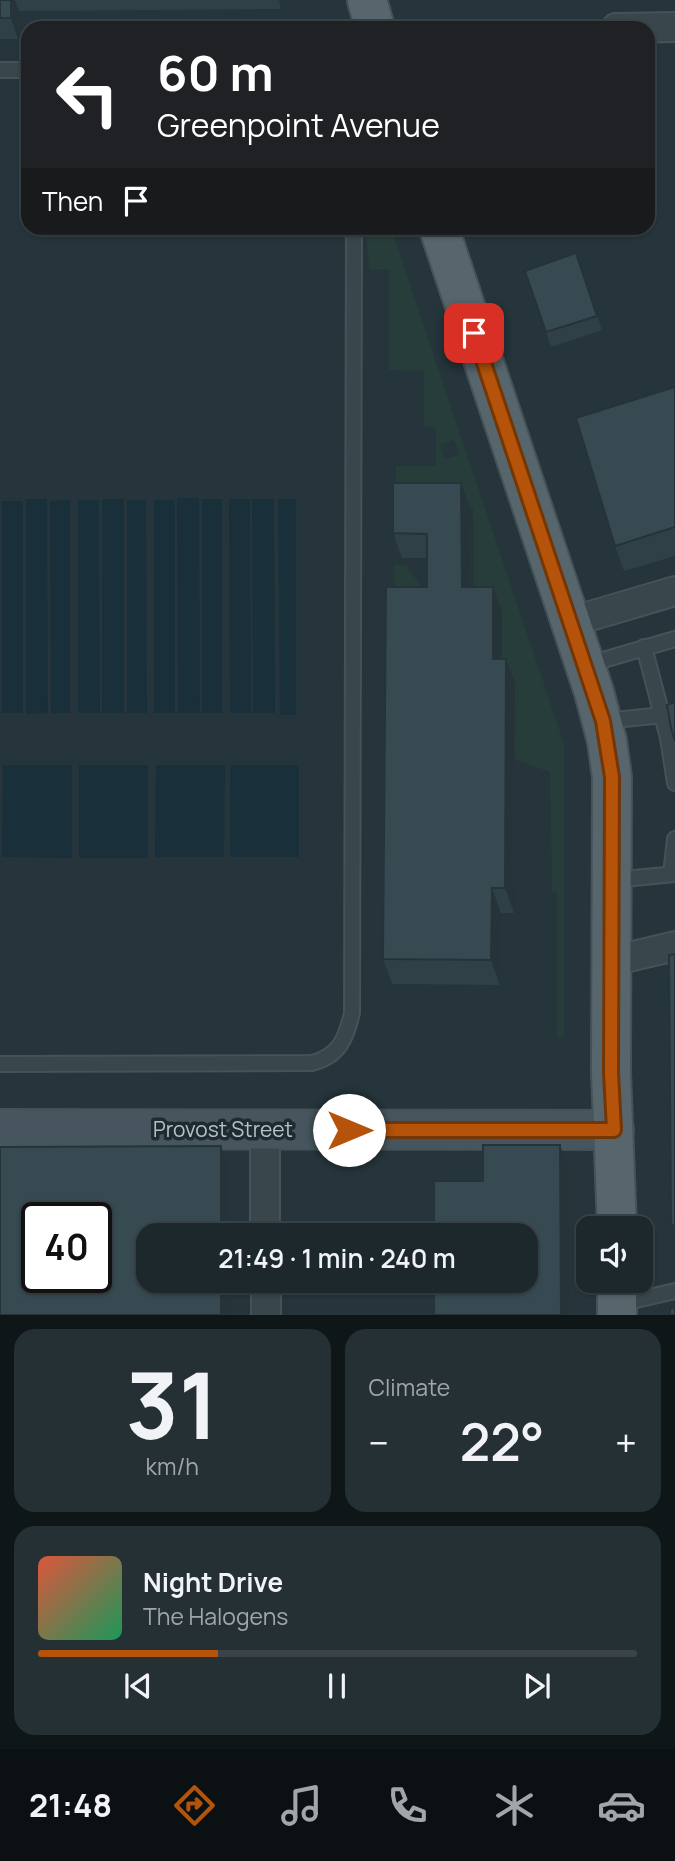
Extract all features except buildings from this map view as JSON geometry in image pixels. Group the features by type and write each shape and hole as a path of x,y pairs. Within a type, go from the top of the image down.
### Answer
{"main road":[{"path":"368,0 373,21"},
{"path":"441,235 603,721 612,777 611,1072 617,1216"}],"street":[{"path":"655,27 675,27"},
{"path":"570,622 675,591"},
{"path":"612,961 675,946"},
{"name":"Provost Street","path":"0,1129 614,1130"},
{"path":"265,1129 265,1223"},
{"path":"266,1293 266,1315"}],"lane":[{"path":"0,70 21,69"},
{"path":"0,1064 312,1063 326,1060 339,1049 347,1032 352,1013 353,235"},
{"path":"584,665 675,639"},
{"path":"644,647 663,715 675,783"},
{"path":"603,721 663,715"},
{"path":"613,880 673,874 675,839"},
{"path":"617,1300 675,1292"}],"green space":[{"path":"367,235 393,235 564,744 564,1037 557,1037 557,892 552,891 550,772 515,760 474,612 473,508 426,483 396,483 396,466 436,466 436,430 424,426 424,371 389,370 389,269 369,269","holes":["454,440 459,455 444,459 440,445"]},
{"path":"394,565 406,565 423,589 395,611"}],"water":[{"path":"177,498 199,498 200,713 178,713"},
{"path":"26,499 47,499 48,713 26,714"},
{"path":"102,499 124,499 124,713 102,713"},
{"path":"202,499 222,499 222,713 202,713"},
{"path":"229,499 250,499 251,713 230,713"},
{"path":"252,499 274,499 275,713 253,713"},
{"path":"278,499 296,499 296,715 280,715"},
{"path":"70,500 70,713 51,713 50,501"},
{"path":"78,500 99,500 100,713 78,713"},
{"path":"127,500 146,500 147,713 127,713"},
{"path":"154,500 175,500 175,713 154,713"},
{"path":"2,501 23,501 23,713 2,713"},
{"path":"3,765 72,765 72,858 2,857"},
{"path":"79,765 148,765 148,858 79,858"},
{"path":"156,765 225,765 224,857 155,857"},
{"path":"230,765 299,765 299,857 230,857"}],"route":[{"path":"349,1130 614,1130 611,1072 612,777 607,741 603,721 474,333"}]}
